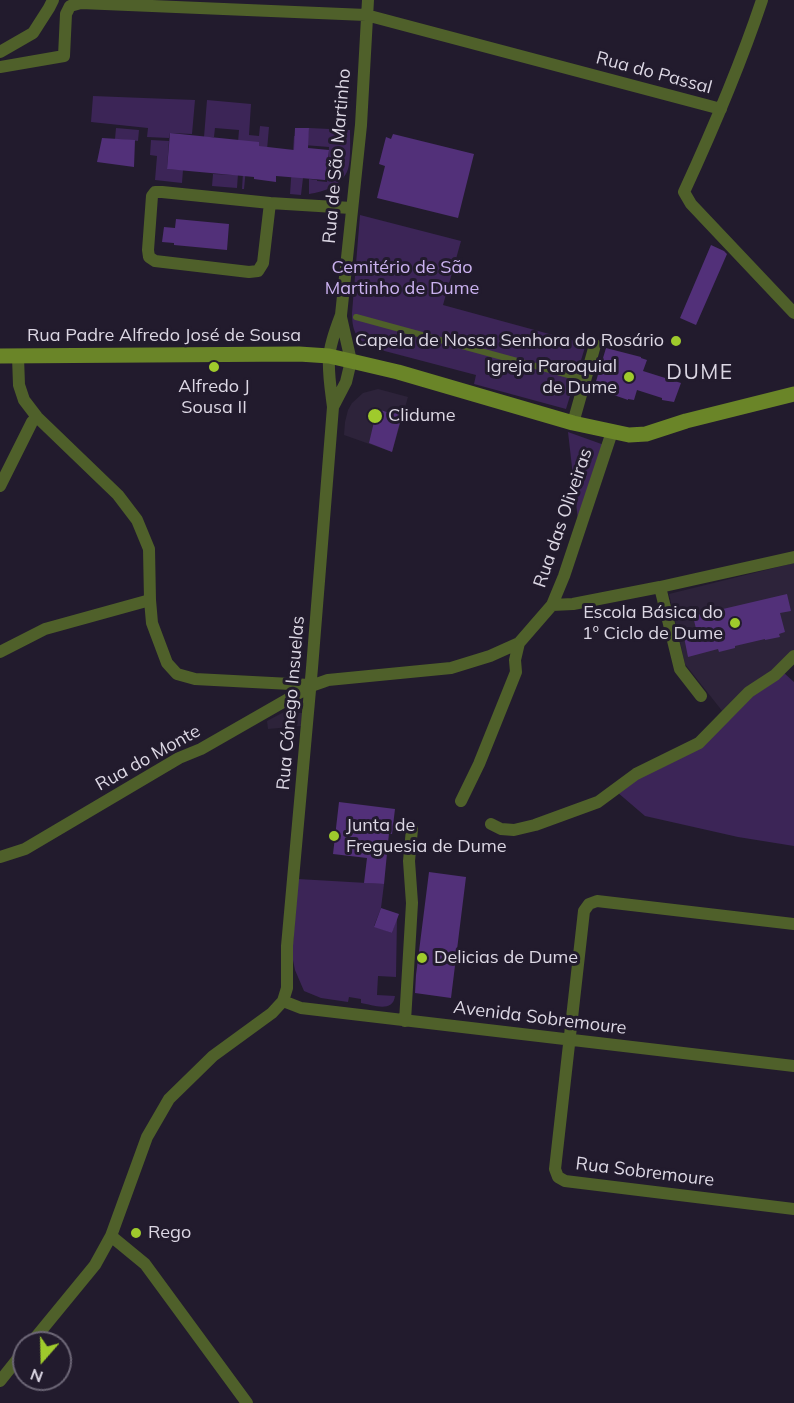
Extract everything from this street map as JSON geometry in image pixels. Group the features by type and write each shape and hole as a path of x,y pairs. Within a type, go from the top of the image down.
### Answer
{"street":[{"path":"0,52 33,33 53,0"},
{"name":"Rua de São Martinho","path":"329,356 341,315 361,125 368,0"},
{"path":"721,109 762,0"},
{"name":"Rua do Passal","path":"0,67 64,56 66,14 70,6 81,3 366,15 721,109 684,192 691,204 794,313"},
{"path":"270,203 263,263 258,270 249,272 156,261 149,257 152,196 155,192 351,208"},
{"name":"Rua de São Martinho","path":"341,315 351,361"},
{"path":"573,423 595,345"},
{"name":"Rua Padre Alfredo José de Sousa","path":"0,356 299,354 329,356 398,372 573,423 629,435 646,434 686,421 794,394"},
{"name":"Rua Cónego Insuelas","path":"282,1001 287,988 287,946 311,686 333,407 329,380 329,356"},
{"path":"18,357 19,385 24,400 37,417 118,495 137,520 149,549 152,623 167,663 177,674 195,679 311,686"},
{"name":"Rua Cónego Insuelas","path":"333,407 346,382 351,361"},
{"path":"0,486 32,422 37,417"},
{"name":"Rua das Oliveiras","path":"311,686 328,681 451,668 490,656 519,643 552,605 564,576 612,432"},
{"path":"552,605 573,604 660,588 794,557"},
{"path":"660,588 680,669 701,696"},
{"path":"0,652 45,628 150,600"},
{"path":"461,801 479,765 516,672 515,660 519,643"},
{"path":"491,824 501,829 514,830 535,825 598,802 636,774 699,743 749,692 775,675 794,656"},
{"name":"Rua do Monte","path":"0,857 25,849 179,758 201,749 311,686"},
{"path":"405,1021 412,903 409,861 412,829"},
{"path":"569,1040 584,911 589,904 597,901 794,924"},
{"path":"41,1331 95,1265 111,1236 147,1137 169,1099 213,1056 272,1013 282,1001"},
{"name":"Avenida Sobremoure","path":"282,1001 301,1008 794,1066"},
{"name":"Rua Sobremoure","path":"569,1040 555,1169 558,1177 565,1181 794,1209"},
{"path":"111,1236 145,1264 247,1403"},
{"path":"0,1381 12,1366"}],"lane":[{"path":"356,316 585,378"}],"shaded area":[{"name":"Clidume","path":"378,389 408,397 392,452 344,435 348,410 352,403 363,393"},
{"name":"Escola Básica do 1º Ciclo de Dume","path":"794,563 794,652 723,712 685,664 669,594"},
{"path":"284,712 303,713 301,726 268,729 267,721"}],"green space":[{"path":"93,96 195,100 192,134 170,133 169,138 147,137 148,128 91,122"},
{"path":"207,100 251,104 249,135 259,136 260,126 269,127 267,150 248,148 244,189 242,189 244,156 237,155 239,130 215,128 214,137 204,137"},
{"path":"116,128 139,130 138,141 115,139"},
{"path":"309,128 350,130 348,169 346,175 332,187 309,194 309,179 327,182 329,147 304,145 301,195 290,194 294,136 308,136"},
{"path":"151,140 169,141 167,169 183,170 182,183 155,180 157,156 150,155"},
{"path":"237,160 239,160 237,188 212,186 213,174 235,175"},
{"name":"Cemitério de São Martinho de Dume","path":"360,215 461,241 443,305 586,344 566,409 474,384 476,375 377,349 361,340 353,326 352,313"},
{"path":"568,432 607,446 579,529"},
{"path":"784,673 794,682 794,846 738,837 645,816 617,792 637,776 686,754 752,696"},
{"path":"298,879 384,884 381,908 374,926 392,933 397,917 396,977 378,976 377,995 395,996 391,1005 377,1006 361,1003 361,999 349,997 348,1002 321,998 304,991 295,970 292,955"}],"building":[{"path":"295,128 309,128 308,148 329,150 325,180 276,176 276,182 254,179 254,177 167,169 170,133 259,142 259,146 294,150"},
{"path":"393,134 474,154 458,218 377,198 385,166 379,164 386,137 391,139"},
{"path":"102,138 135,140 134,167 97,162"},
{"path":"176,219 229,224 227,250 162,242 164,227 175,228"},
{"path":"711,245 727,254 696,325 680,318"},
{"name":"Igreja Paroquial de Dume","path":"606,348 641,357 647,360 643,371 681,383 674,402 637,390 634,400 628,400 594,388"},
{"path":"391,407 403,411 392,452 369,443 377,409 390,413"},
{"path":"787,594 791,611 780,613 785,632 779,634 780,637 688,657 684,637 697,633 693,616"},
{"path":"339,802 395,809 392,834 389,833 384,884 364,883 367,858 333,854"},
{"path":"429,872 466,877 451,998 415,993"},
{"path":"381,908 399,914 392,933 374,927"}],"place":[{"name":"Capela de Nossa Senhora do Rosário","path":"676,341"},
{"name":"Alfredo J Sousa II","path":"214,367"},
{"name":"Igreja Paroquial de Dume","path":"629,377"},
{"name":"Clidume","path":"375,416"},
{"name":"Escola Básica do 1º Ciclo de Dume","path":"735,623"},
{"name":"Junta de Freguesia de Dume","path":"334,836"},
{"name":"Delicias de Dume","path":"422,958"},
{"name":"Rego","path":"136,1233"}],"district":[{"name":"DUME","path":"700,373"}]}
